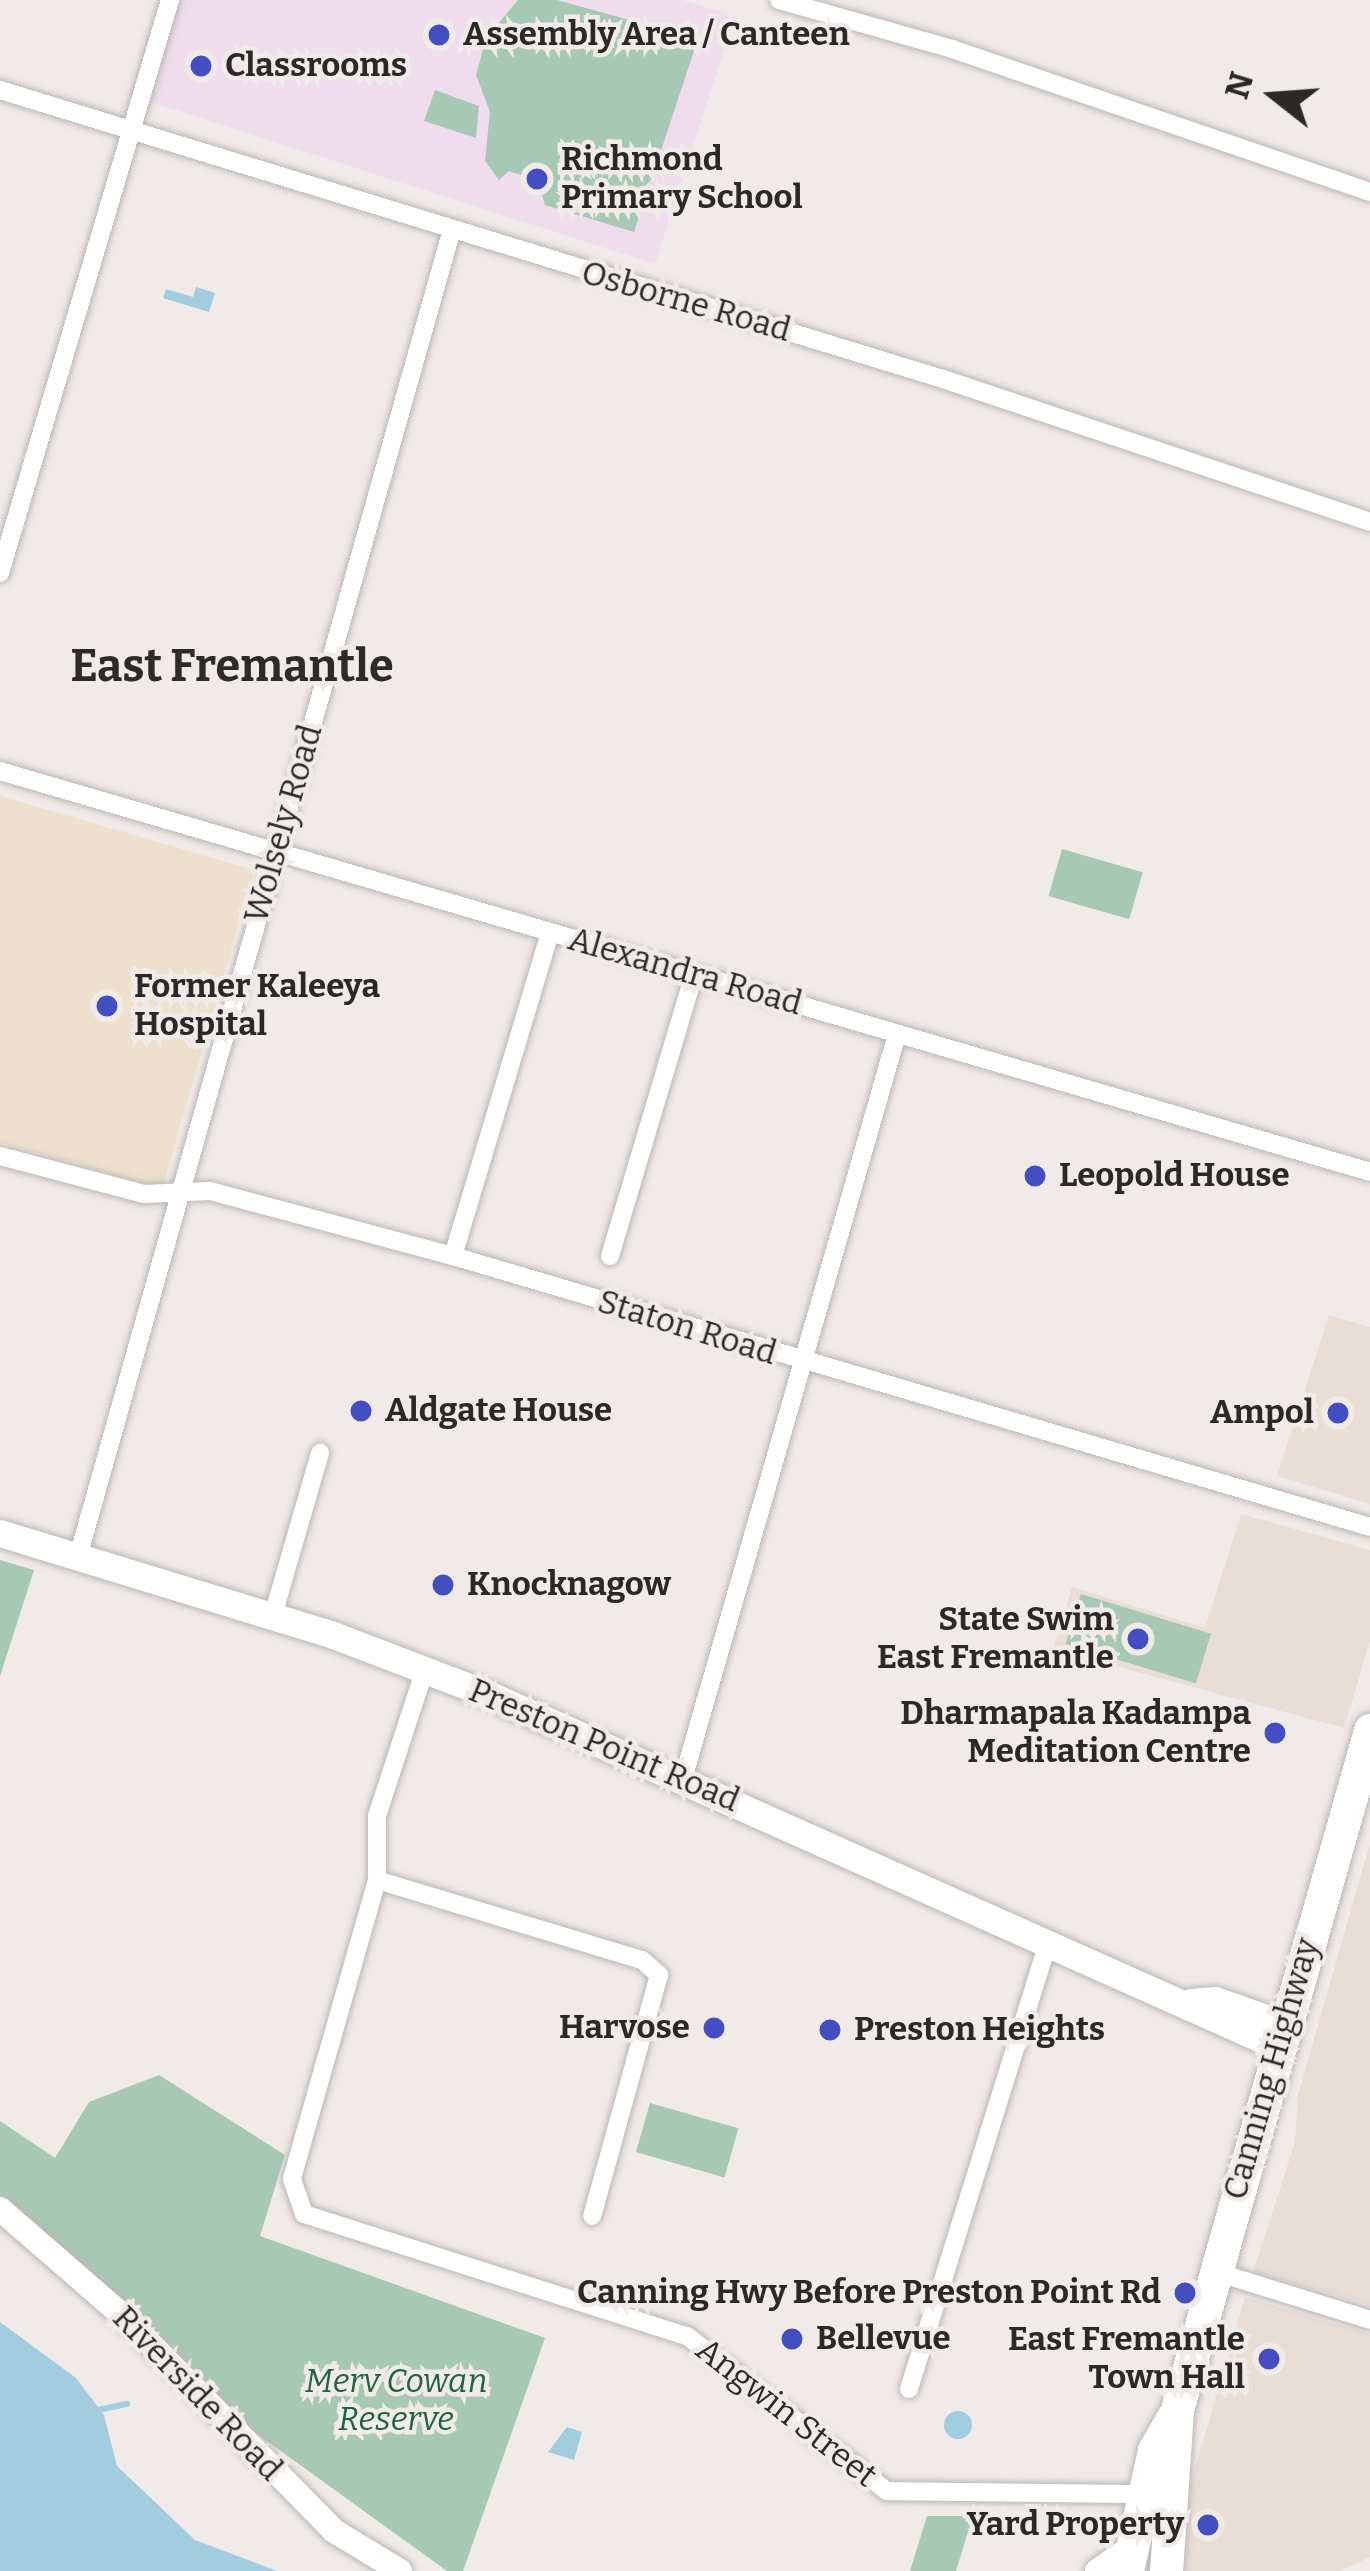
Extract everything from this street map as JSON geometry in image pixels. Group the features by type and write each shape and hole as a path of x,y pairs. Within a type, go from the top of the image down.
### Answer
{"highway":[{"name":"Canning Highway","path":"1129,2560 1142,2494 1177,2410 1370,1730"},
{"name":"Canning Highway","path":"1166,2571 1177,2410"}],"main road":[{"name":"Preston Point Road","path":"0,1533 273,1615 425,1670 1191,2002 1215,2000 1280,2035"}],"street":[{"path":"0,573 170,0"},
{"path":"778,0 952,49 1370,192"},
{"name":"Osborne Road","path":"0,90 943,379 1370,522"},
{"name":"Wolsely Road","path":"78,1557 452,229"},
{"name":"Alexandra Road","path":"0,771 1370,1172"},
{"path":"453,1256 550,932"},
{"path":"610,1256 694,974"},
{"path":"683,1779 897,1034"},
{"name":"Staton Road","path":"0,1156 144,1194 210,1191 453,1256 805,1364 1370,1527"},
{"path":"273,1615 320,1453"},
{"path":"425,1670 376,1816 377,1880 655,1969 661,1984 592,2216"},
{"name":"Angwin Street","path":"377,1880 292,2179 304,2214 687,2336 887,2491 1142,2494"},
{"path":"909,2389 1049,1940"},
{"name":"Riverside Road","path":"0,2209 123,2316 334,2531 400,2571"},
{"name":"Riverside Road","path":"0,2221 69,2278 326,2541 369,2571"},
{"path":"1213,2271 1370,2320"},
{"path":"1097,2571 1129,2560"}],"shaded area":[{"name":"Richmond Primary School","path":"160,0 682,0 735,16 655,264 129,95"},
{"name":"Former Kaleeya Hospital","path":"0,796 254,870 162,1189 0,1142"},
{"path":"1329,1315 1370,1327 1370,1504 1277,1476"},
{"path":"1241,1514 1370,1550 1370,1641 1344,1728 1053,1649 1072,1587 1205,1628"},
{"path":"1370,1843 1370,2305 1253,2272 1295,2142 1298,2095"},
{"path":"1245,2297 1370,2334 1370,2557 1340,2571 1186,2571 1190,2486"}],"green space":[{"path":"518,0 557,0 698,39 634,232 545,205 538,181 509,171 499,180 485,161 490,112 476,75 486,38"},
{"path":"435,90 479,106 476,138 424,121"},
{"path":"1062,849 1143,872 1129,919 1048,896"},
{"path":"0,1560 34,1570 0,1676"},
{"name":"State Swim East Fremantle","path":"1081,1594 1211,1634 1196,1683 1066,1644"},
{"name":"Merv Cowan Reserve","path":"159,2075 285,2155 260,2236 545,2338 463,2571 447,2571 199,2392 0,2210 0,2121 55,2158 89,2102"},
{"path":"650,2103 738,2128 724,2177 636,2152"},
{"path":"927,2516 973,2516 956,2571 910,2571"}],"water":[{"path":"196,287 215,293 209,312 163,298 166,289 193,297"},
{"path":"0,2322 76,2378 104,2415 117,2466 195,2540 277,2571 0,2571"},
{"path":"958,2411 968,2415 972,2425 968,2435 958,2439 948,2435 944,2425 948,2415"},
{"path":"567,2427 582,2432 574,2460 548,2452"}],"waterway":[{"path":"98,2410 127,2404"}],"place":[{"name":"Assembly Area / Canteen","path":"439,35"},
{"name":"Classrooms","path":"201,66"},
{"name":"Richmond Primary School","path":"537,179"},
{"name":"Former Kaleeya Hospital","path":"107,1006"},
{"name":"Leopold House","path":"1035,1176"},
{"name":"Aldgate House","path":"361,1411"},
{"name":"Ampol","path":"1338,1413"},
{"name":"Knocknagow","path":"443,1585"},
{"name":"State Swim East Fremantle","path":"1138,1639"},
{"name":"Dharmapala Kadampa Meditation Centre","path":"1275,1733"},
{"name":"Harvose","path":"714,2028"},
{"name":"Preston Heights","path":"830,2030"},
{"name":"Canning Hwy Before Preston Point Rd","path":"1185,2293"},
{"name":"Bellevue","path":"792,2339"},
{"name":"East Fremantle Town Hall","path":"1269,2359"},
{"name":"Yard Property","path":"1208,2525"}],"district":[{"name":"East Fremantle","path":"232,667"}]}
